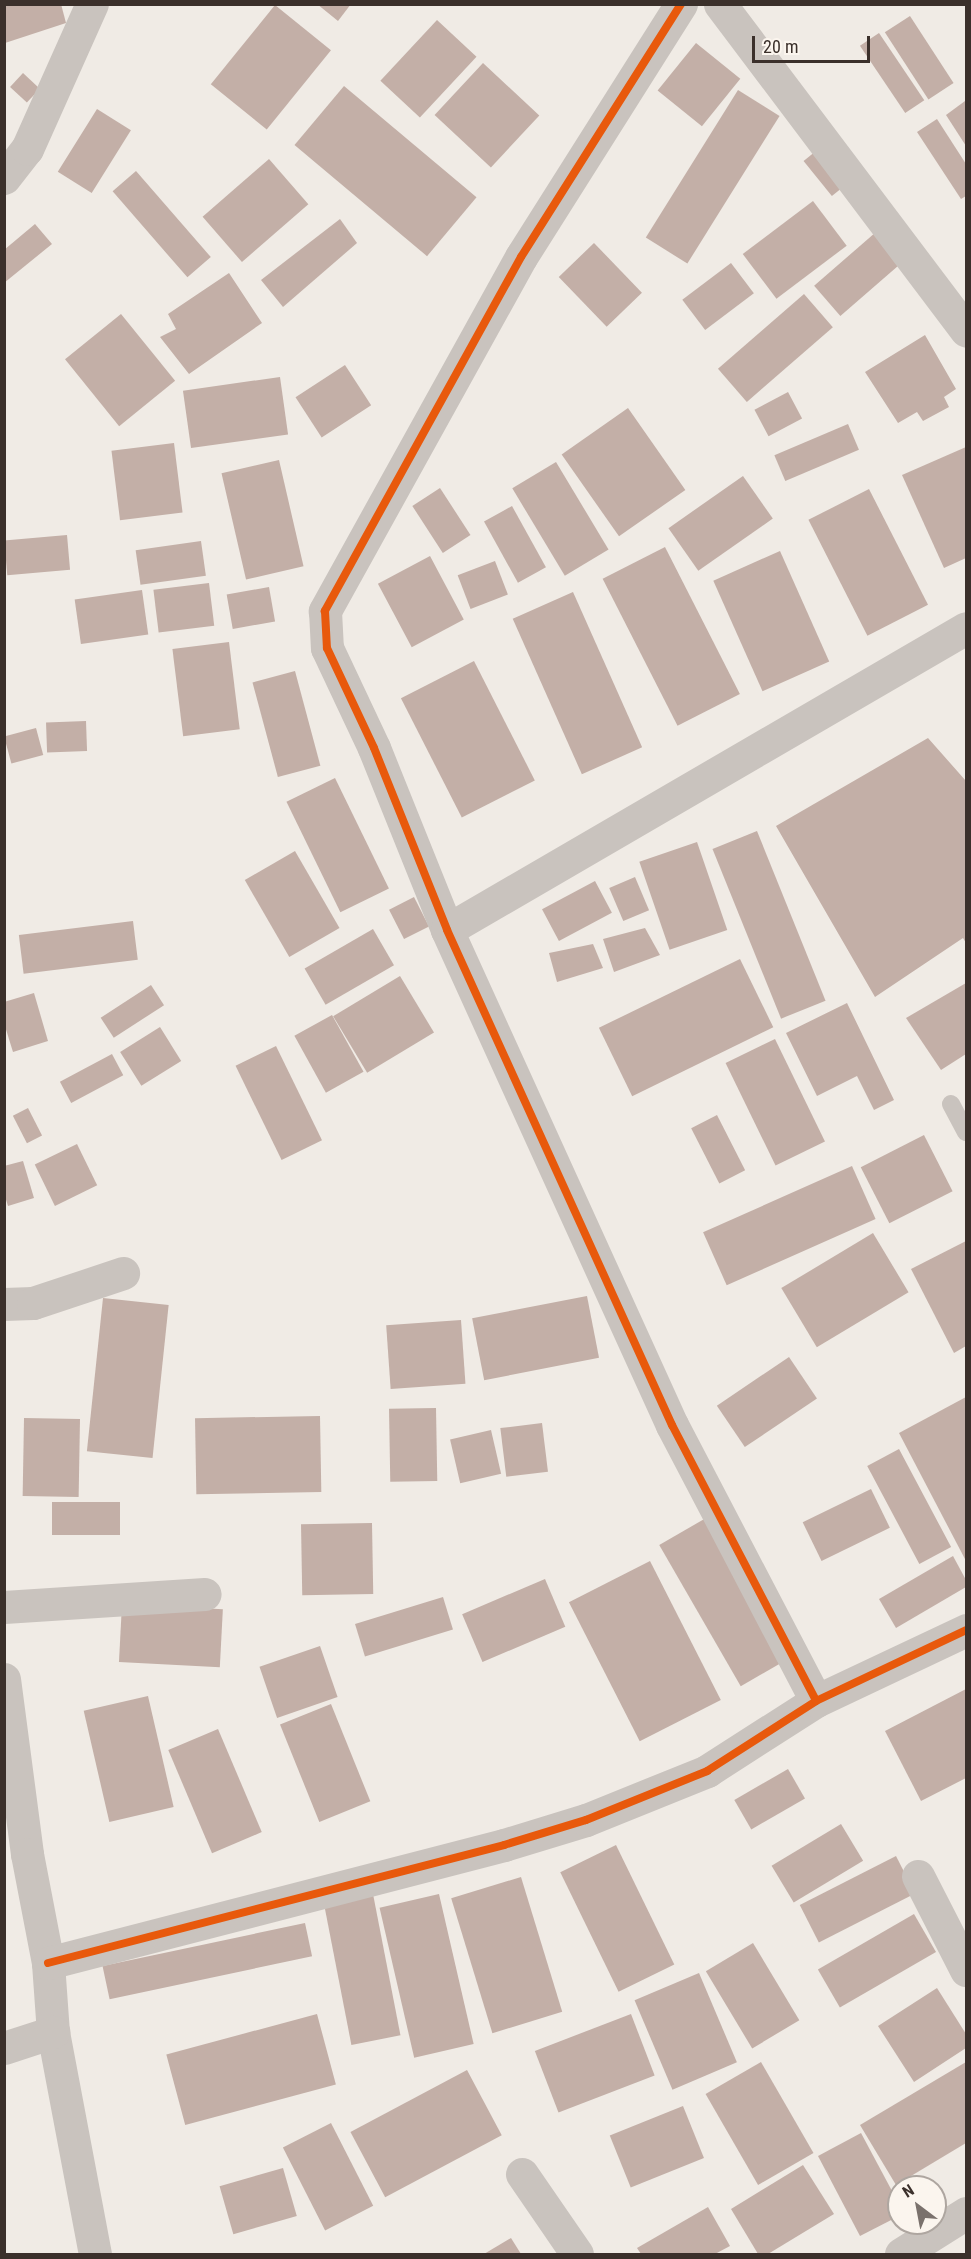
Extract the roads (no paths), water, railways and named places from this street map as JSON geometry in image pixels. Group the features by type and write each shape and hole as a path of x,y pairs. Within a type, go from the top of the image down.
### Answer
{"street":[{"path":"4,178 27,149 92,4"},
{"path":"681,4 521,257 325,611 327,648 374,748 447,930 672,1425 816,1701"},
{"path":"720,4 966,331"},
{"path":"447,930 966,628"},
{"path":"4,1304 33,1303 123,1273"},
{"path":"4,1607 205,1594"},
{"path":"48,1963 504,1845 586,1820 707,1771 816,1701 966,1630"},
{"path":"4,1679 27,1854 48,1963 53,2032 95,2254"},
{"path":"918,1876 966,1970"},
{"path":"4,2048 53,2032"},
{"path":"522,2174 577,2254"},
{"path":"901,2254 966,2213"}],"lane":[{"path":"951,1104 966,1132"}]}
